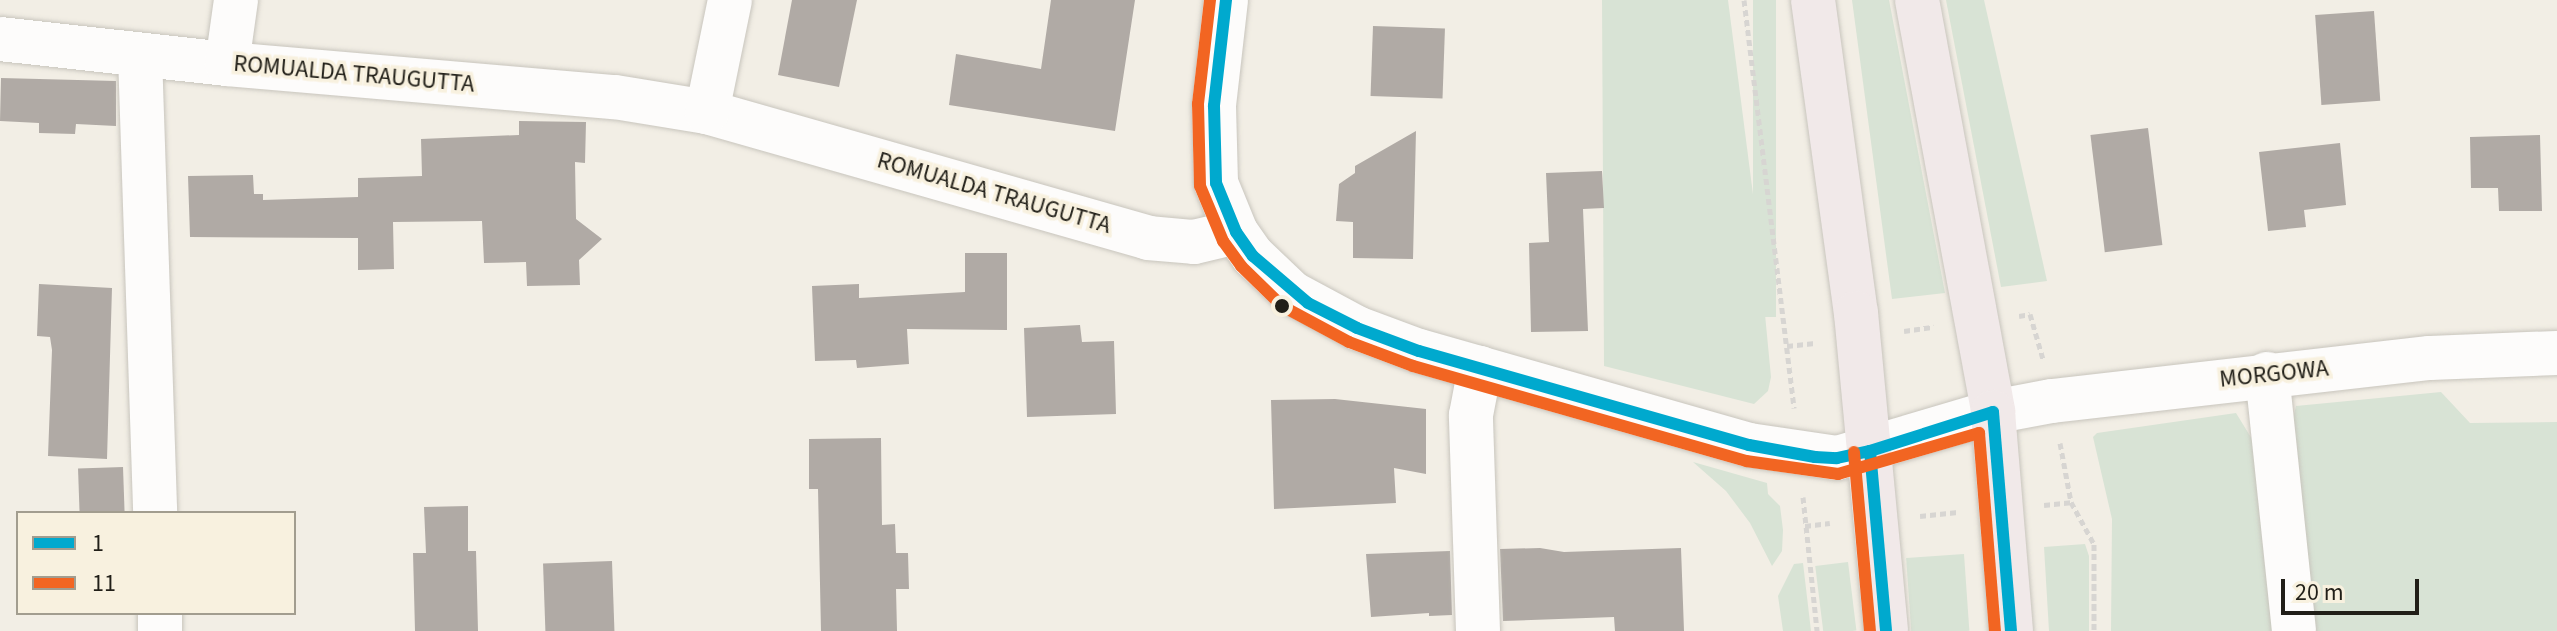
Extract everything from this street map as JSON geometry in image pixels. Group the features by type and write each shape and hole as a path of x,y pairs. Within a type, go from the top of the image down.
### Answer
{"main road":[{"path":"1813,0 1852,281 1886,631"},
{"path":"1917,0 1993,412 2004,509 2011,631"}],"street":[{"path":"227,64 236,0"},
{"path":"707,112 730,0"},
{"name":"MORGOWA","path":"1226,0 1218,61 1213,144 1216,183 1236,232 1273,276 1308,303 1394,342 1749,445 1837,458 1870,451 1993,412 2052,401 2267,374 2430,358 2557,353"},
{"name":"ROMUALDA TRAUGUTTA","path":"0,39 227,64 515,87 707,112 1148,238 1194,242 1236,232"},
{"path":"140,55 155,511"},
{"path":"1478,631 1471,415 1480,368"},
{"path":"2267,374 2294,631"}],"path":[{"path":"1744,0 1787,346"},
{"path":"2059,434 2071,502 2094,544 2094,631"},
{"path":"1817,631 1805,526 2071,502"}],"green space":[{"path":"1602,0 1728,0 1755,210 1771,377 1768,391 1754,404 1604,366"},
{"path":"1753,0 1776,0 1776,317 1753,317"},
{"path":"1852,0 1889,0 1945,293 1892,299"},
{"path":"1946,0 1984,0 2047,281 2001,287"},
{"path":"2441,392 2470,423 2557,422 2557,631 2311,631 2291,426 2296,406"},
{"path":"2236,413 2252,439 2282,631 2111,631 2112,519 2093,437 2097,433"},
{"path":"1693,462 1767,483 1768,494 1780,506 1783,530 1782,551 1772,566 1750,523 1726,491"},
{"path":"2085,544 2089,556 2089,631 2049,631 2044,547"},
{"path":"1964,554 1969,631 1911,631 1906,558"},
{"path":"1848,562 1856,630 1823,631 1815,566"},
{"path":"1803,563 1811,631 1783,631 1778,596 1794,564"}],"building":[{"path":"792,0 857,0 839,87 778,75"},
{"path":"1051,0 1135,0 1115,131 949,105 956,54 1041,69"},
{"path":"2374,11 2380,101 2321,105 2315,15"},
{"path":"1373,26 1445,29 1443,98 1371,96"},
{"path":"1,78 116,81 116,126 76,124 75,134 39,133 39,123 0,121"},
{"path":"519,121 586,122 585,163 575,162 576,219 602,239 579,260 580,285 527,286 526,262 484,263 482,221 393,222 394,269 358,270 358,238 190,237 188,176 253,175 254,194 263,194 263,200 358,197 358,178 422,176 421,139 519,135"},
{"path":"2148,128 2162,245 2105,252 2090,135"},
{"path":"1416,131 1413,259 1353,258 1353,222 1336,221 1339,184 1355,173 1355,166"},
{"path":"2540,135 2542,211 2499,211 2498,188 2471,188 2470,137"},
{"path":"2340,143 2346,205 2304,210 2306,227 2268,231 2259,152"},
{"path":"1602,171 1604,208 1583,209 1588,331 1531,332 1529,243 1549,242 1546,173"},
{"path":"965,253 1007,253 1007,330 907,329 909,364 857,368 856,360 815,361 812,286 859,284 859,298 965,292"},
{"path":"39,284 112,288 107,459 48,456 52,350 50,337 37,336"},
{"path":"1080,325 1082,342 1114,341 1116,414 1027,417 1024,328"},
{"path":"1335,399 1426,409 1426,474 1394,468 1396,503 1274,509 1271,400"},
{"path":"881,438 882,525 895,524 896,553 908,553 909,589 896,589 897,631 821,631 818,489 809,489 809,439"},
{"path":"123,467 125,511 80,511 78,469"},
{"path":"468,506 468,551 476,551 478,631 415,631 413,553 426,553 424,507"},
{"path":"1540,548 1564,552 1681,548 1684,631 1615,631 1614,617 1503,621 1500,549"},
{"path":"1450,551 1452,615 1429,616 1429,613 1371,617 1366,554"},
{"path":"612,561 614,631 545,631 543,563"}],"transit line":[{"name":"11","path":"1210,0 1198,104 1200,186 1223,241 1241,266 1282,306 1349,342 1413,366 1746,461 1838,474 1979,433 1995,631"},
{"name":"1","path":"1226,0 1214,106 1216,183 1236,232 1253,256 1308,303 1357,328 1419,351 1749,445 1815,457 1837,458 1870,451 1993,412"},
{"name":"1","path":"1993,412 2011,631"},
{"name":"1","path":"1870,451 1886,631"},
{"name":"11","path":"1854,452 1870,631"}]}
